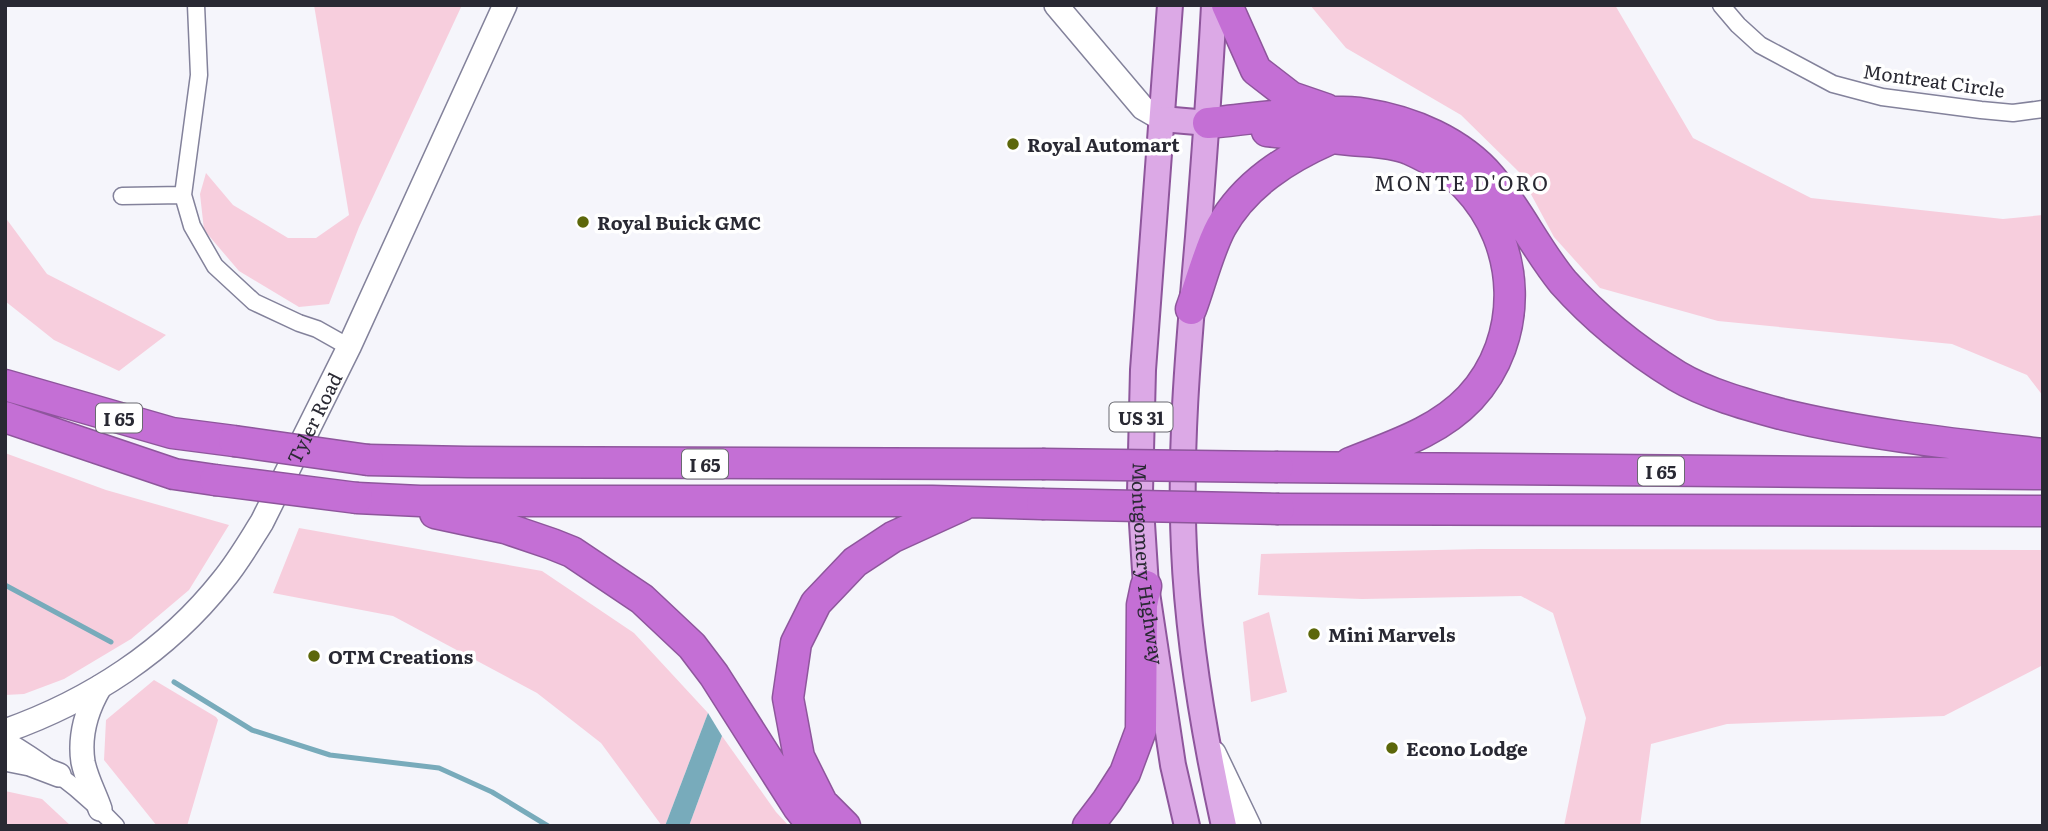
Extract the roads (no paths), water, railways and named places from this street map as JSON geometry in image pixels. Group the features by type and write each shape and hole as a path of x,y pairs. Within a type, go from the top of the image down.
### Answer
{"highway":[{"path":"1227,5 1256,71 1333,125 1406,148 1447,171 1466,186 1485,209 1498,234 1508,263 1511,285 1507,330 1487,376 1470,398 1421,435 1334,468"},
{"path":"1208,123 1333,125 1366,114 1393,120 1442,138 1491,177 1546,260 1571,290 1625,341 1680,378 1743,404 1825,425 1936,442 2043,454"},
{"path":"1191,309 1221,227 1259,180 1333,125"},
{"name":"I 65","path":"5,385 172,433 369,460 467,463 1042,464 2043,474"},
{"name":"I 65","path":"5,417 174,474 365,498 971,502 1279,509 2043,511"},
{"path":"365,498 505,528 552,544 572,552 642,599 692,646 714,675 798,807 813,826"},
{"path":"845,826 822,803 799,757 788,698 796,643 816,603 855,562 893,537 971,502"},
{"path":"1088,826 1125,773 1140,730 1142,605 1146,586"}],"main road":[{"name":"Montgomery Highway","path":"1170,5 1140,429 1140,492 1146,586 1173,765 1187,826"},
{"name":"Montgomery Highway","path":"1214,5 1208,123 1191,309 1182,455 1184,549 1204,732 1224,826"},
{"path":"1162,119 1208,123"}],"street":[{"path":"196,5 199,75 183,195 192,226 215,266 240,291 269,310 317,329 349,347"},
{"name":"Tyler Road","path":"5,731 39,719 119,677 177,630 224,580 262,522 349,347 505,5"},
{"path":"1056,5 1143,108 1162,119"},
{"name":"Montreat Circle","path":"1721,5 1760,45 1833,84 1882,97 1981,110 2013,113 2043,110"},
{"path":"122,196 183,195"},
{"path":"100,687 89,707 84,729 83,761 108,818"},
{"path":"1204,732 1249,826"},
{"path":"5,739 39,759 108,818"},
{"path":"5,760 30,764 59,775"}],"water":[{"path":"708,713 722,736 689,826 665,826"}],"waterway":[{"path":"5,585 111,642"},
{"path":"174,682 252,730 330,755 439,768 492,792 548,826"}],"place":[{"name":"Royal Automart","path":"1013,144"},
{"name":"Royal Buick GMC","path":"583,222"},
{"name":"Mini Marvels","path":"1314,634"},
{"name":"OTM Creations","path":"314,656"},
{"name":"Econo Lodge","path":"1392,748"}],"district":[{"name":"MONTE D'ORO","path":"1462,181"}]}
